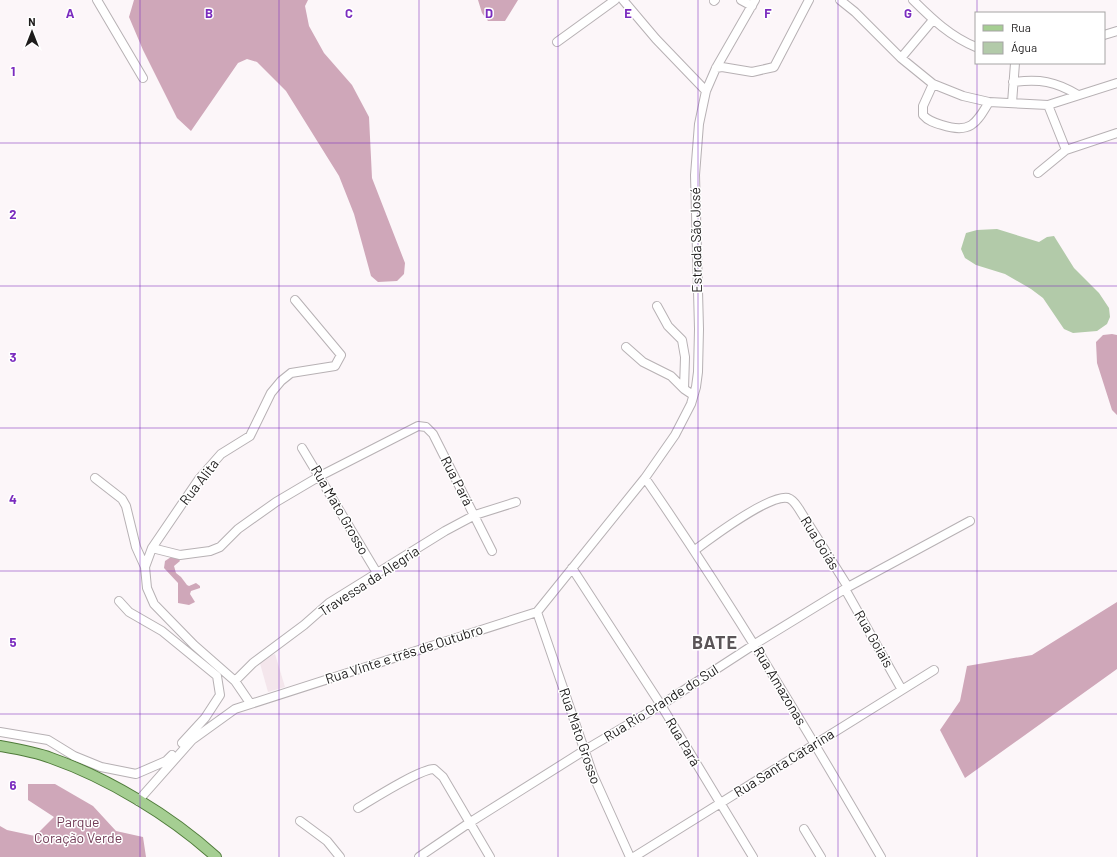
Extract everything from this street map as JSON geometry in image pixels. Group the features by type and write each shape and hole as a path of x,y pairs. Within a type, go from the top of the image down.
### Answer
{"main road":[{"path":"0,746 50,757 89,774 138,801 183,830 216,857"}],"street":[{"path":"97,0 143,78"},
{"path":"557,42 614,0"},
{"path":"623,0 656,39 706,91"},
{"path":"741,0 753,3"},
{"path":"716,68 722,67 752,72 774,67 809,0"},
{"path":"840,0 855,12 901,58 933,84 963,96 989,102 1048,105 1116,85"},
{"path":"912,0 933,20 958,39 975,47"},
{"name":"Estrada São José","path":"645,478 675,435 693,395 698,372 699,329 695,175 699,124 706,91 716,68 753,3"},
{"path":"901,58 933,20"},
{"path":"1105,35 1117,31"},
{"path":"1012,103 1015,64"},
{"path":"1013,82 1041,80 1067,88 1078,95"},
{"path":"933,84 922,110 923,115 931,121 957,129 968,128 976,122 989,102"},
{"path":"1048,105 1066,150"},
{"path":"1038,173 1066,150 1117,133"},
{"name":"Rua Alita","path":"250,703 234,681 194,646 154,604 147,588 145,567 152,548 209,466 221,454 250,436 271,393 281,381 291,373 335,366 340,358 341,355 332,343 295,300"},
{"path":"657,306 668,326 682,340 685,357 684,389"},
{"path":"626,347 643,362 671,376 684,389 693,395"},
{"name":"Rua Pará","path":"320,476 411,429 418,426 429,428 492,551"},
{"name":"Rua Mato Grosso","path":"302,448 377,573"},
{"path":"152,548 180,555 210,551 220,547 238,529 270,506 320,476"},
{"path":"95,478 122,499 126,506 136,547 145,567"},
{"path":"537,612 645,478"},
{"name":"Rua Amazonas","path":"645,478 695,550 754,644 882,857"},
{"name":"Rua Goiás","path":"695,550 752,512 775,499 783,498 791,500 847,588"},
{"name":"Travessa da Alegria","path":"234,681 253,663 304,625 329,603 445,531 475,516 516,502"},
{"name":"Rua Rio Grande do Sul","path":"419,857 469,823 585,750 661,705 754,644 847,588 970,521"},
{"name":"Rua Pará","path":"572,568 661,705 753,857"},
{"name":"Rua Goiais","path":"847,588 902,690"},
{"path":"0,732 49,740 74,756 101,767 136,774 166,761 205,718 220,696 217,676 162,631 129,612 119,601"},
{"name":"Rua Mato Grosso","path":"537,612 600,793 630,857"},
{"name":"Rua Vinte e três de Outubro","path":"138,801 192,740 225,715 250,703 537,612"},
{"name":"Rua Santa Catarina","path":"634,857 934,670"},
{"path":"358,808 430,769 439,772 490,857"},
{"path":"300,821 327,842 340,857"},
{"path":"804,829 821,857"}],"shaded area":[{"path":"275,654 285,687 268,692 259,660"}],"green space":[{"path":"134,0 308,0 305,6 309,26 324,53 352,85 369,117 372,178 405,263 404,274 397,281 378,282 371,276 354,214 339,176 286,91 257,62 247,59 238,63 191,131 177,118 143,50 129,17"},
{"path":"478,0 518,0 505,21 488,21 482,13"},
{"path":"1103,335 1117,335 1117,415 1112,410 1097,363 1096,342"},
{"path":"171,557 179,559 180,561 174,566 176,573 187,585 189,586 196,583 200,586 200,588 191,591 190,594 195,602 189,605 178,603 178,583 164,568 165,561"},
{"path":"1117,602 1117,669 965,778 940,730 960,701 967,666 1032,655"},
{"name":"Parque Coração Verde","path":"28,784 55,784 93,806 116,831 143,837 146,857 0,857 0,826 7,830 35,836 54,817 28,800"}],"water":[{"path":"997,229 1039,242 1047,237 1054,236 1074,268 1099,293 1109,308 1110,317 1107,324 1097,331 1073,333 1064,329 1043,298 1031,289 1005,274 976,265 965,258 961,249 966,233 977,230"}],"district":[{"name":"BATE","path":"715,643"}]}
